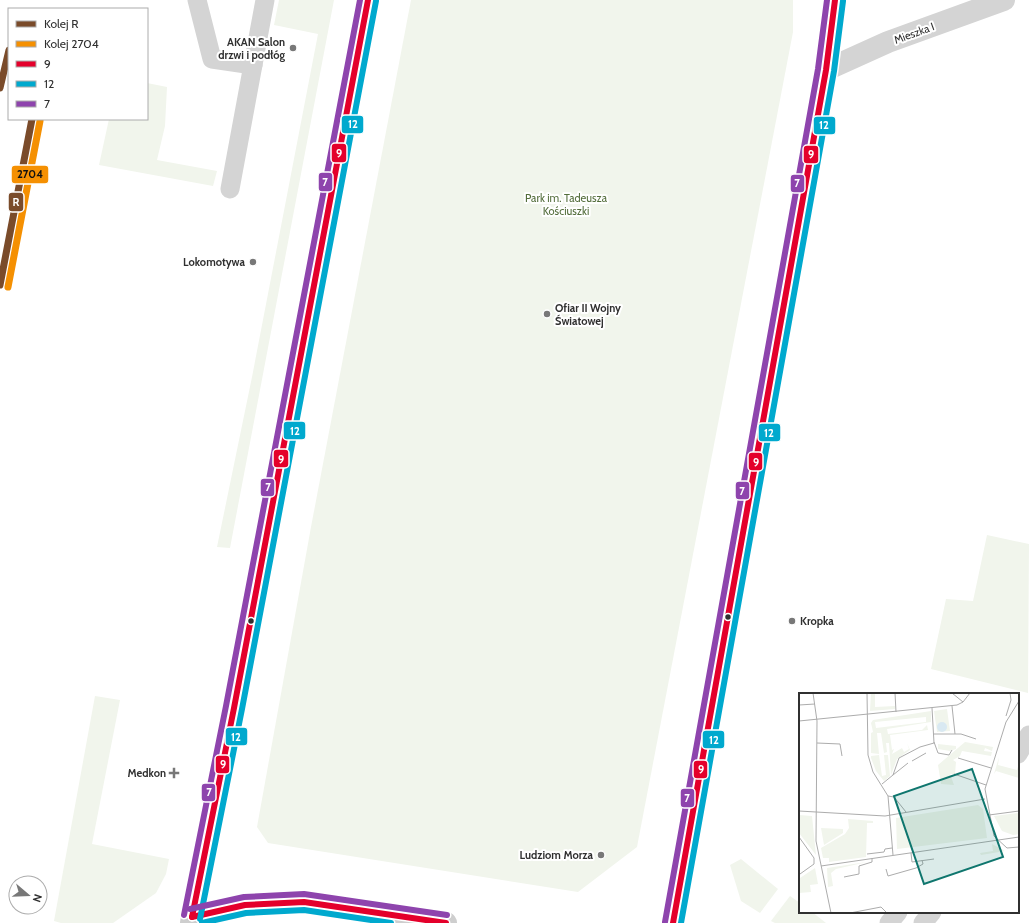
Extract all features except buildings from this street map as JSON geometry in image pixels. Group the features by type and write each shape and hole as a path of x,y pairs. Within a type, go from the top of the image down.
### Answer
{"street":[{"path":"368,0 234,708 189,921 245,905 304,902 446,923"},
{"path":"673,923 826,70 835,0"},
{"name":"Mieszka I","path":"826,70 888,42 1004,0"}],"lane":[{"path":"197,0 212,59 253,65"},
{"path":"230,189 265,0"},
{"path":"1019,752 1029,735"},
{"path":"889,923 897,913"},
{"path":"923,923 931,913"}],"green space":[{"path":"279,0 334,0 230,548 217,547 252,377 318,34 274,25"},
{"name":"Park im. Tadeusza Kościuszki","path":"411,0 793,0 793,32 637,847 578,892 268,843 257,827 311,527"},
{"path":"148,83 167,87 165,126 157,160 217,171 213,186 99,165 109,120 148,120"},
{"path":"987,535 1029,544 1028,693 931,669 946,599 973,601"},
{"path":"95,696 120,700 92,844 169,859 166,874 156,893 113,923 61,923 54,921"},
{"path":"741,859 778,889 760,913 741,901 730,865"},
{"path":"790,896 799,902 799,913 813,913 826,923 775,923 771,921"}],"rail line":[{"name":"R","path":"0,88 8,54"},
{"name":"R","path":"0,285 32,120"},
{"name":"2704","path":"8,287 40,121"}],"transit line":[{"name":"7","path":"184,915 226,706 360,0"},
{"name":"9","path":"192,917 234,708 368,0"},
{"name":"7","path":"665,922 818,69 827,0"},
{"name":"9","path":"673,923 826,70 835,0"},
{"name":"12","path":"200,919 242,709 376,1"},
{"name":"12","path":"681,923 834,71 843,1"},
{"name":"7","path":"190,909 244,897 304,894 447,915"},
{"name":"9","path":"192,917 245,905 304,902 446,923"},
{"name":"12","path":"202,923 246,913 304,910 391,923"}],"place":[{"name":"AKAN Salon drzwi i podłóg","path":"293,48"},
{"name":"Lokomotywa","path":"253,262"},
{"name":"Ofiar II Wojny Światowej","path":"547,314"},
{"name":"Kropka","path":"792,621"},
{"name":"Medkon","path":"174,773"},
{"name":"Ludziom Morza","path":"601,855"}]}
